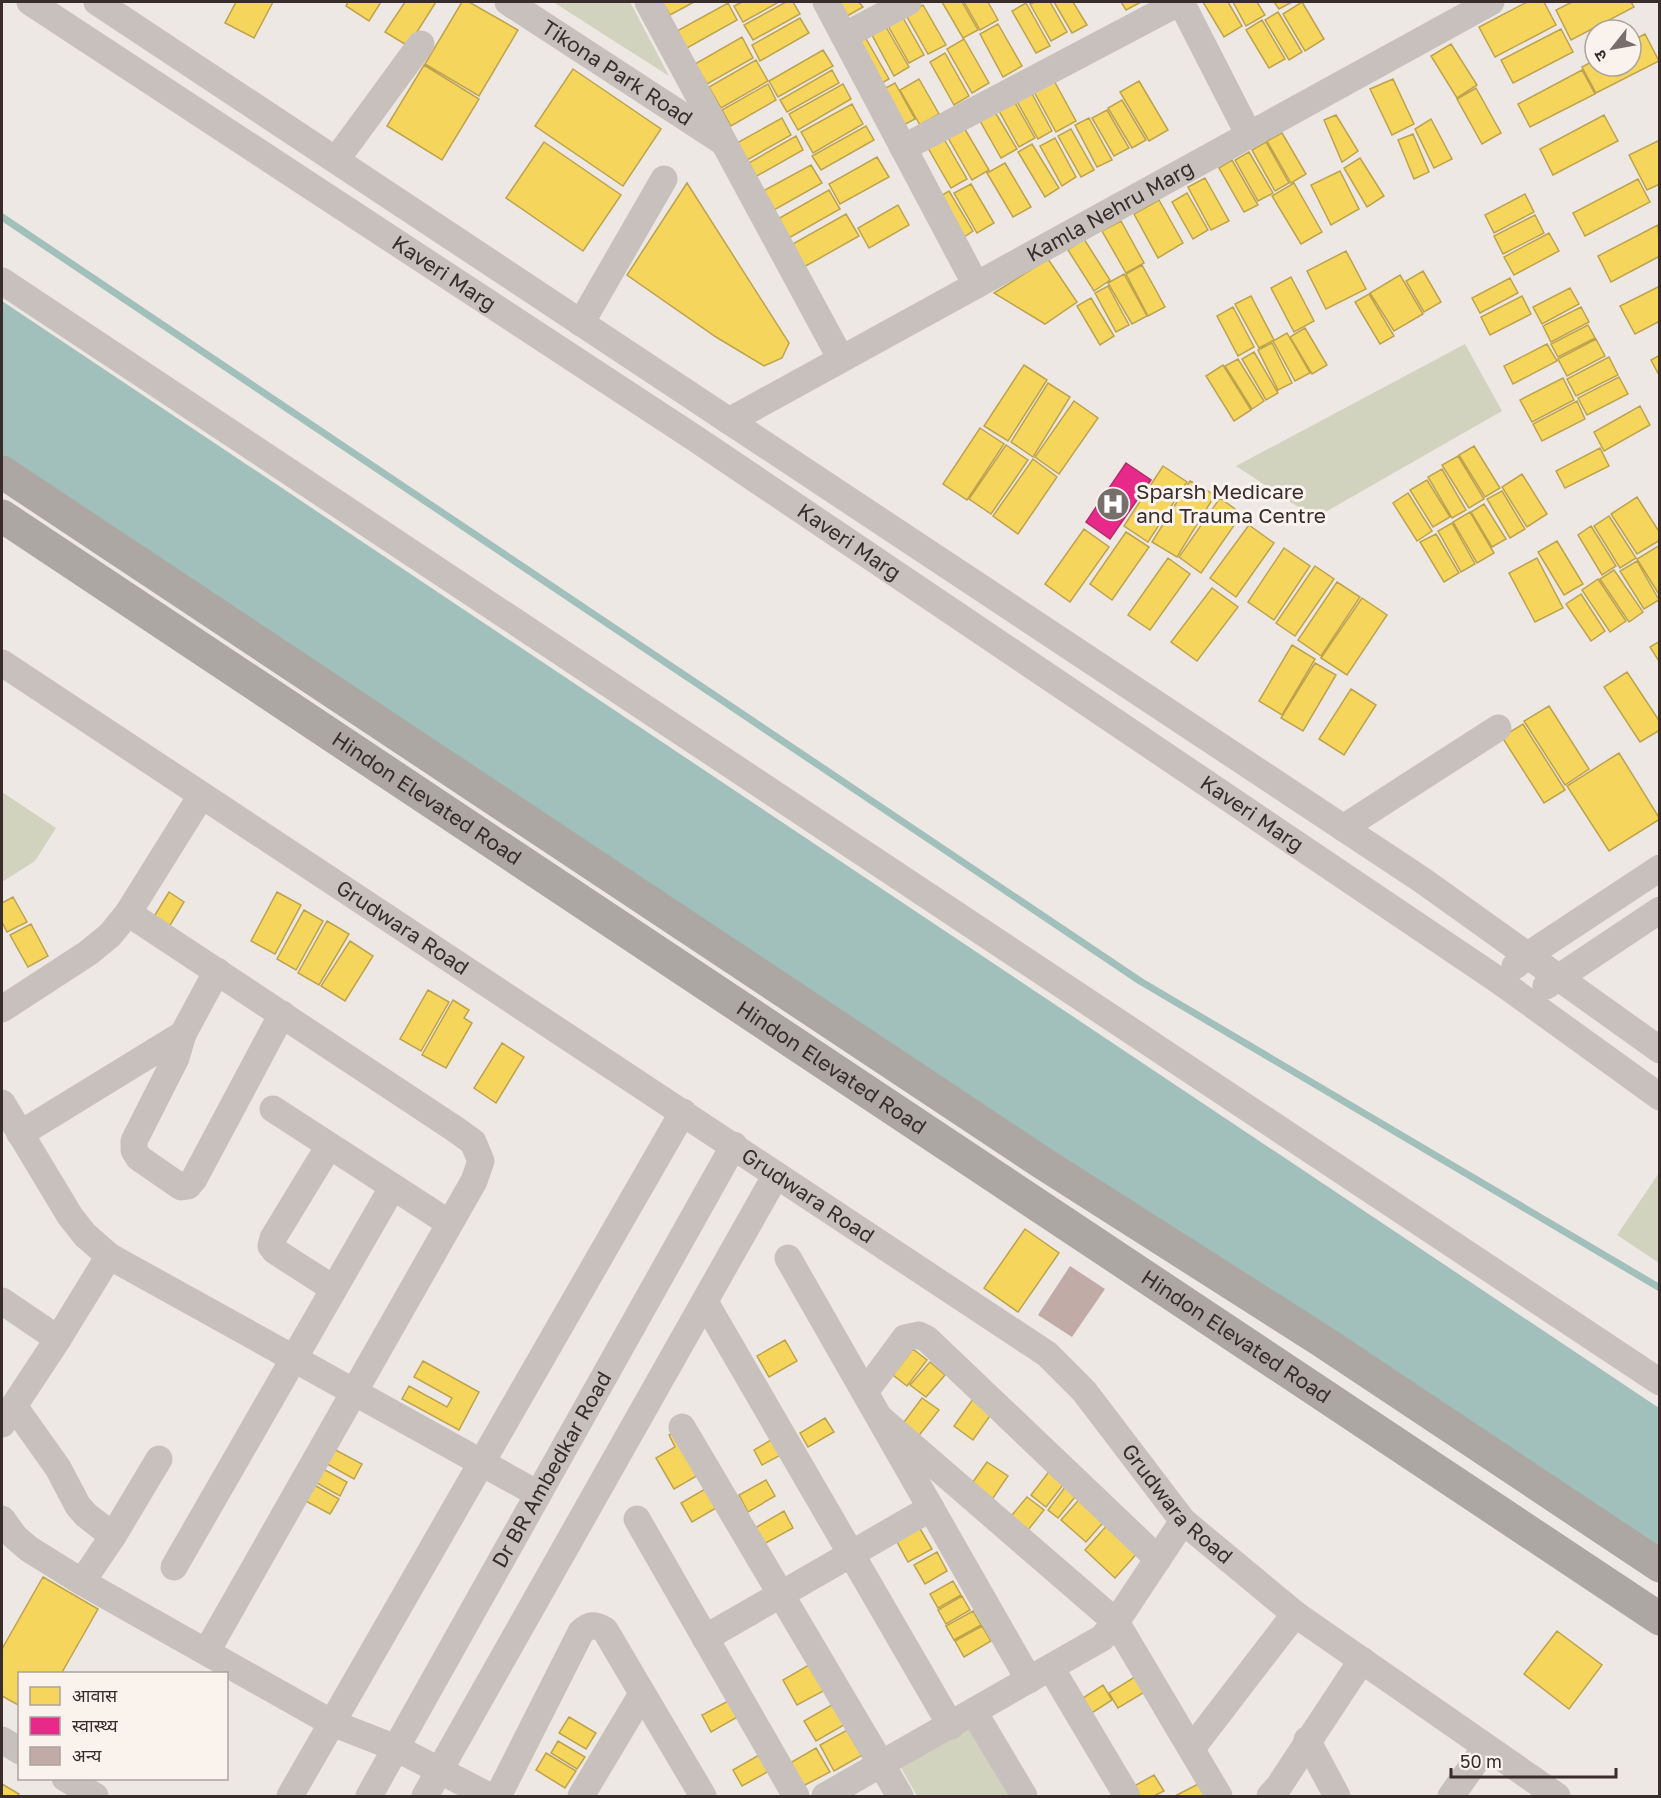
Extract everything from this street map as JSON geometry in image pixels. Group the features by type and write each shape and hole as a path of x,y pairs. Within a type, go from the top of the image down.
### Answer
{"highway":[{"name":"Hindon Elevated Road","path":"2,472 1041,1162 1322,1341 1659,1566"},
{"name":"Hindon Elevated Road","path":"2,516 1659,1619"}],"street":[{"name":"Kaveri Marg","path":"30,2 706,446 1498,980 1659,1097"},
{"name":"Kaveri Marg","path":"97,2 1422,880 1659,1050"},
{"name":"Tikona Park Road","path":"508,2 727,144"},
{"name":"Tikona Park Road","path":"648,2 727,144 841,359"},
{"path":"826,2 976,285"},
{"path":"844,36 908,2"},
{"path":"903,148 1180,2 1249,135"},
{"name":"Kamla Nehru Marg","path":"729,421 1491,2"},
{"path":"336,160 421,44"},
{"path":"581,323 664,179"},
{"path":"2,281 1659,1382"},
{"name":"Grudwara Road","path":"2,663 1047,1354 1084,1391 1183,1521 1294,1614 1557,1797"},
{"path":"1343,828 1498,728"},
{"path":"2,1009 110,935 128,913 201,796"},
{"path":"1498,980 1528,956 1659,868"},
{"path":"1526,1002 1557,977 1659,910"},
{"path":"128,913 473,1142 481,1161 474,1181 207,1651"},
{"path":"217,971 183,1034 176,1058 134,1141 134,1150 139,1158 181,1187 188,1186 194,1179 282,1014"},
{"path":"20,1134 183,1034"},
{"path":"2,1103 70,1216 85,1235 109,1256 538,1494"},
{"path":"273,1109 449,1223"},
{"path":"290,1797 683,1112"},
{"name":"Dr BR Ambedkar Road","path":"369,1797 734,1145"},
{"path":"329,1146 273,1238 271,1246 275,1251 334,1289"},
{"path":"425,1797 776,1175"},
{"path":"174,1567 392,1188"},
{"path":"109,1256 8,1415 58,1468 78,1506 113,1536"},
{"path":"788,1258 931,1508 1040,1674 1127,1797"},
{"path":"2,1301 58,1339"},
{"path":"705,1302 951,1726"},
{"path":"865,1392 905,1338 918,1335 927,1339 1158,1559"},
{"path":"880,1418 1116,1622 1219,1797"},
{"path":"682,1427 900,1797"},
{"path":"82,1582 113,1536 159,1459"},
{"path":"705,1638 931,1508"},
{"path":"2,1520 15,1537 29,1549 82,1582 333,1723 396,1748 440,1769 489,1797"},
{"path":"637,1520 796,1797"},
{"path":"825,1797 1102,1638 1116,1622 1183,1521"},
{"path":"1192,1748 1294,1614"},
{"path":"498,1797 581,1632 587,1626 595,1624 605,1630 703,1797"},
{"path":"1270,1797 1362,1660"},
{"path":"581,1797 642,1694"},
{"path":"974,1712 1024,1797"},
{"path":"2,1740 18,1749"},
{"path":"1307,1740 1337,1797"},
{"path":"1451,1797 1486,1747"},
{"path":"67,1780 95,1797"}],"green space":[{"path":"553,2 630,2 669,76"},
{"path":"1465,344 1502,411 1315,518 1236,466"},
{"path":"2,792 56,828 35,861 2,882"},
{"path":"1659,1173 1659,1263 1617,1235"},
{"path":"969,1727 1008,1796 917,1796 900,1766"}],"water":[{"path":"2,301 1659,1408 1659,1577 2,468"}],"building: आवास":[{"path":"236,2 273,2 254,38 225,23"},
{"path":"348,2 381,2 369,21 346,6"},
{"path":"405,2 436,2 408,46 385,32"},
{"path":"462,2 469,2 518,30 479,96 425,64"},
{"path":"662,2 694,2 670,15"},
{"path":"742,2 779,2 743,22 734,6"},
{"path":"786,2 793,2 800,14 753,40 744,25"},
{"path":"832,2 859,2 863,7 842,19"},
{"path":"942,2 962,2 978,30 963,38"},
{"path":"964,2 988,2 998,20 980,30"},
{"path":"1050,2 1067,32 1051,41 1030,4"},
{"path":"1054,2 1073,2 1087,25 1072,33"},
{"path":"1121,2 1141,2 1126,10"},
{"path":"1203,2 1228,2 1242,26 1224,37"},
{"path":"1233,2 1257,2 1265,15 1246,26"},
{"path":"1274,2 1292,2 1279,9"},
{"path":"1302,2 1324,39 1305,51 1283,14"},
{"path":"1527,2 1544,2 1556,25 1495,57 1479,27"},
{"path":"1572,2 1631,2 1634,7 1613,18 1583,18 1583,34 1571,40 1556,10"},
{"path":"728,3 737,20 687,48 677,31"},
{"path":"1026,3 1050,46 1036,53 1012,11"},
{"path":"923,5 946,45 928,54 906,15"},
{"path":"1278,12 1302,52 1289,60 1265,20"},
{"path":"902,16 924,55 909,63 887,24"},
{"path":"800,18 809,33 760,61 752,45"},
{"path":"1262,20 1285,59 1269,68 1246,30"},
{"path":"998,24 1022,66 1003,77 980,34"},
{"path":"886,27 909,67 894,76 872,35"},
{"path":"1561,29 1573,52 1513,83 1501,60"},
{"path":"1645,34 1659,61 1643,69 1643,35"},
{"path":"742,37 753,58 707,84 695,64"},
{"path":"865,37 889,79 875,87 852,44"},
{"path":"964,39 989,83 972,93 947,49"},
{"path":"1451,44 1477,85 1457,98 1431,56"},
{"path":"823,50 833,66 778,97 769,81"},
{"path":"945,53 969,96 954,105 930,62"},
{"path":"756,60 768,81 721,108 709,87"},
{"path":"424,65 479,99 442,160 387,126"},
{"path":"573,69 661,129 623,186 535,126"},
{"path":"832,70 839,83 787,112 780,100"},
{"path":"1582,70 1583,78 1586,78 1595,94 1530,127 1518,104"},
{"path":"1052,77 1076,121 1056,132 1032,88"},
{"path":"1588,78 1626,78 1596,93"},
{"path":"919,79 939,114 920,125 900,90"},
{"path":"1393,79 1414,124 1392,135 1370,89"},
{"path":"1139,81 1168,130 1149,141 1120,92"},
{"path":"895,83 915,119 898,128 878,92"},
{"path":"768,84 776,100 731,126 722,110"},
{"path":"843,84 851,99 798,130 789,114"},
{"path":"1476,88 1501,133 1482,144 1457,99"},
{"path":"1030,90 1052,131 1038,139 1015,98"},
{"path":"1122,100 1146,140 1132,148 1108,108"},
{"path":"1014,101 1035,138 1019,147 998,109"},
{"path":"852,104 863,124 813,153 801,132"},
{"path":"1107,110 1129,148 1114,156 1092,118"},
{"path":"995,112 1017,149 1001,158 980,121"},
{"path":"1336,115 1358,151 1342,162 1324,120"},
{"path":"1604,115 1618,141 1553,175 1540,149"},
{"path":"782,118 791,135 747,160 737,143"},
{"path":"1089,118 1112,160 1097,167 1075,125"},
{"path":"1431,119 1452,159 1434,168 1415,129"},
{"path":"866,126 874,140 821,170 812,156"},
{"path":"963,126 989,170 972,180 947,136"},
{"path":"1071,129 1094,170 1081,177 1058,136"},
{"path":"1282,133 1306,174 1291,183 1267,141"},
{"path":"1413,134 1429,172 1414,179 1398,140"},
{"path":"796,136 803,150 755,177 747,164"},
{"path":"1055,138 1076,177 1062,186 1040,146"},
{"path":"944,139 967,179 951,188 928,148"},
{"path":"1660,140 1660,184 1647,190 1629,155"},
{"path":"544,142 621,195 583,251 506,198"},
{"path":"1266,142 1289,183 1275,191 1252,150"},
{"path":"1032,144 1059,188 1045,197 1018,152"},
{"path":"1249,152 1273,193 1258,201 1235,160"},
{"path":"877,157 889,177 840,204 829,184"},
{"path":"1360,158 1384,196 1367,207 1344,168"},
{"path":"1232,160 1258,205 1244,212 1219,168"},
{"path":"1005,163 1031,207 1013,217 987,173"},
{"path":"811,165 822,183 774,210 763,191"},
{"path":"1340,171 1359,209 1331,225 1311,185"},
{"path":"1205,178 1229,221 1211,230 1188,187"},
{"path":"1638,179 1650,202 1585,236 1573,213"},
{"path":"687,183 789,343 782,358 764,366 716,337 627,275"},
{"path":"1294,183 1322,232 1301,244 1272,196"},
{"path":"971,184 994,223 977,233 954,193"},
{"path":"829,190 840,209 787,239 776,220"},
{"path":"949,191 973,231 958,241 934,200"},
{"path":"1187,193 1208,230 1193,239 1172,202"},
{"path":"1525,194 1534,212 1494,233 1485,215"},
{"path":"1159,200 1183,243 1158,258 1134,214"},
{"path":"898,205 909,225 869,248 858,228"},
{"path":"846,214 859,236 804,267 791,245"},
{"path":"1535,215 1544,233 1503,254 1494,236"},
{"path":"1121,221 1144,263 1126,273 1102,231"},
{"path":"1658,225 1660,256 1611,282 1598,256"},
{"path":"1549,233 1559,251 1514,275 1504,257"},
{"path":"1084,239 1110,280 1094,291 1068,250"},
{"path":"1346,251 1366,289 1326,309 1307,271"},
{"path":"1048,259 1077,302 1045,324 994,293"},
{"path":"1142,265 1165,307 1148,316 1126,274"},
{"path":"1423,271 1441,302 1424,312 1406,281"},
{"path":"1124,274 1147,316 1132,324 1108,283"},
{"path":"1400,275 1423,314 1394,331 1370,293"},
{"path":"1291,277 1314,321 1294,332 1271,288"},
{"path":"1510,278 1518,293 1480,313 1472,298"},
{"path":"1108,286 1129,325 1116,332 1095,293"},
{"path":"1660,286 1660,321 1635,334 1620,306"},
{"path":"1570,288 1579,304 1542,324 1533,307"},
{"path":"1369,294 1394,336 1380,344 1355,302"},
{"path":"1251,296 1274,340 1259,348 1235,304"},
{"path":"1522,296 1531,314 1490,335 1481,317"},
{"path":"1091,298 1114,336 1100,345 1077,306"},
{"path":"1233,307 1254,347 1238,356 1217,316"},
{"path":"1581,307 1589,322 1551,342 1543,326"},
{"path":"1588,325 1595,338 1558,357 1551,344"},
{"path":"1305,328 1327,365 1312,374 1290,337"},
{"path":"1287,333 1310,373 1295,381 1273,341"},
{"path":"1596,339 1605,356 1567,376 1558,359"},
{"path":"1272,343 1292,383 1278,390 1258,350"},
{"path":"1547,344 1557,361 1513,384 1504,366"},
{"path":"1254,352 1278,393 1266,400 1242,359"},
{"path":"1660,355 1660,377 1651,360"},
{"path":"1609,357 1618,375 1576,396 1567,379"},
{"path":"1238,359 1264,401 1252,409 1225,366"},
{"path":"1024,365 1047,380 1008,441 984,426"},
{"path":"1223,365 1251,410 1234,421 1206,376"},
{"path":"1619,377 1628,394 1587,415 1578,398"},
{"path":"1563,378 1574,400 1532,422 1520,400"},
{"path":"1048,383 1070,397 1033,457 1011,442"},
{"path":"1074,401 1098,418 1059,474 1035,457"},
{"path":"1577,401 1585,419 1542,441 1533,424"},
{"path":"1640,406 1650,425 1604,451 1594,432"},
{"path":"980,428 1004,444 967,500 943,484"},
{"path":"1006,445 1028,460 991,514 969,499"},
{"path":"1474,446 1500,488 1485,497 1459,455"},
{"path":"1600,448 1609,466 1565,488 1556,471"},
{"path":"1458,456 1484,499 1469,508 1442,465"},
{"path":"1033,459 1057,477 1018,534 993,516"},
{"path":"1163,466 1187,482 1148,542 1124,526"},
{"path":"1442,469 1466,510 1452,518 1428,477"},
{"path":"1522,474 1547,514 1527,527 1502,487"},
{"path":"1427,480 1450,517 1433,527 1410,490"},
{"path":"1190,481 1215,495 1177,557 1152,542"},
{"path":"1502,491 1525,529 1510,538 1487,499"},
{"path":"1408,493 1432,531 1417,541 1393,503"},
{"path":"1637,497 1660,533 1660,540 1637,554 1611,514"},
{"path":"1220,498 1242,514 1201,573 1179,557"},
{"path":"1484,504 1506,539 1492,547 1471,512"},
{"path":"1470,512 1494,553 1477,563 1453,522"},
{"path":"1609,516 1636,558 1620,568 1594,526"},
{"path":"1452,523 1475,564 1461,572 1438,531"},
{"path":"1249,525 1274,543 1236,597 1210,578"},
{"path":"1591,526 1616,566 1602,575 1578,535"},
{"path":"1084,529 1109,547 1070,602 1045,584"},
{"path":"1126,532 1149,547 1112,600 1090,584"},
{"path":"1436,534 1459,573 1444,582 1420,542"},
{"path":"1557,541 1583,584 1564,595 1538,552"},
{"path":"1660,545 1660,596 1637,559"},
{"path":"1284,548 1310,566 1274,620 1248,602"},
{"path":"1168,558 1190,574 1150,630 1128,615"},
{"path":"1537,558 1563,608 1535,622 1509,573"},
{"path":"1637,561 1659,600 1644,609 1620,571"},
{"path":"1315,566 1334,579 1295,636 1276,623"},
{"path":"1614,570 1643,612 1629,622 1600,579"},
{"path":"1598,579 1626,621 1610,632 1582,590"},
{"path":"1337,582 1360,597 1321,656 1298,640"},
{"path":"1212,588 1238,607 1197,661 1171,642"},
{"path":"1581,594 1605,631 1591,641 1566,604"},
{"path":"1362,598 1387,615 1347,675 1321,658"},
{"path":"1660,641 1660,663 1650,647"},
{"path":"1292,645 1315,659 1282,715 1259,701"},
{"path":"1315,663 1336,675 1303,731 1281,718"},
{"path":"1627,672 1660,722 1660,730 1640,742 1604,687"},
{"path":"1351,689 1376,705 1344,755 1319,739"},
{"path":"1549,706 1589,769 1565,785 1524,721"},
{"path":"1523,724 1565,790 1544,803 1502,737"},
{"path":"1619,753 1660,819 1609,851 1567,786"},
{"path":"169,892 184,902 166,932 150,923"},
{"path":"277,892 301,905 275,954 251,941"},
{"path":"13,897 27,922 7,932 2,922 2,903"},
{"path":"304,910 323,921 296,970 277,959"},
{"path":"327,921 349,934 319,985 298,973"},
{"path":"31,924 48,956 28,967 10,935"},
{"path":"350,941 373,956 345,1001 321,986"},
{"path":"428,990 449,1002 421,1051 400,1039"},
{"path":"453,1000 469,1010 464,1018 472,1023 446,1068 422,1055"},
{"path":"502,1043 524,1057 496,1103 474,1088"},
{"path":"1025,1229 1059,1253 1018,1312 984,1288"},
{"path":"785,1340 797,1361 769,1377 757,1356"},
{"path":"913,1349 927,1360 907,1386 893,1375"},
{"path":"423,1361 479,1392 459,1430 402,1399 409,1386 447,1407 452,1398 414,1377"},
{"path":"930,1362 945,1375 926,1397 910,1385"},
{"path":"922,1398 939,1410 917,1438 901,1426"},
{"path":"973,1399 992,1413 973,1440 954,1426"},
{"path":"825,1418 834,1432 808,1447 800,1433"},
{"path":"682,1428 707,1470 674,1489 656,1458 675,1447 669,1435"},
{"path":"781,1434 790,1450 762,1465 754,1450"},
{"path":"328,1446 362,1464 354,1479 320,1460"},
{"path":"987,1462 1008,1476 991,1501 970,1486"},
{"path":"316,1465 347,1482 340,1496 308,1478"},
{"path":"1051,1469 1066,1481 1046,1507 1031,1495"},
{"path":"766,1480 775,1496 748,1512 739,1495"},
{"path":"309,1482 339,1499 330,1514 300,1498"},
{"path":"1068,1483 1079,1492 1058,1518 1048,1510"},
{"path":"712,1485 723,1504 692,1522 681,1503"},
{"path":"1083,1495 1108,1517 1086,1542 1061,1520"},
{"path":"1027,1497 1044,1510 1024,1535 1007,1521"},
{"path":"784,1511 793,1528 764,1544 755,1528"},
{"path":"1110,1522 1140,1550 1115,1578 1085,1550"},
{"path":"919,1527 932,1549 908,1562 896,1540"},
{"path":"937,1552 947,1571 925,1584 914,1565"},
{"path":"43,1577 98,1609 62,1672 18,1672 18,1705 2,1696 2,1649"},
{"path":"953,1581 961,1595 938,1608 930,1594"},
{"path":"962,1596 970,1610 946,1624 938,1610"},
{"path":"973,1611 981,1625 954,1640 946,1626"},
{"path":"982,1626 991,1641 964,1657 955,1641"},
{"path":"1557,1631 1602,1665 1569,1709 1524,1674"},
{"path":"814,1662 829,1688 797,1705 783,1680"},
{"path":"1138,1675 1148,1690 1118,1708 1109,1693"},
{"path":"1103,1685 1112,1700 1084,1718 1075,1703"},
{"path":"732,1699 741,1715 711,1732 702,1715"},
{"path":"837,1702 849,1722 816,1741 804,1721"},
{"path":"569,1717 596,1733 586,1749 559,1733"},
{"path":"851,1728 866,1753 834,1771 820,1745"},
{"path":"558,1741 585,1757 577,1769 551,1753"},
{"path":"816,1748 830,1772 803,1786 790,1763"},
{"path":"546,1753 576,1771 565,1788 536,1770"},
{"path":"759,1755 769,1771 742,1786 733,1770"},
{"path":"1154,1775 1164,1791 1154,1796 1131,1796 1127,1790"},
{"path":"1202,1782 1210,1796 1175,1796"},
{"path":"2,1784 19,1794 2,1796"}],"building: स्वास्थ्य":[{"path":"1126,463 1151,480 1110,539 1086,522"}],"building: अन्य":[{"path":"1070,1266 1105,1289 1072,1337 1038,1315"}],"waterway":[{"path":"2,217 1140,981 1660,1288"}],"place":[{"name":"Sparsh Medicare and Trauma Centre","path":"1113,504"}]}
